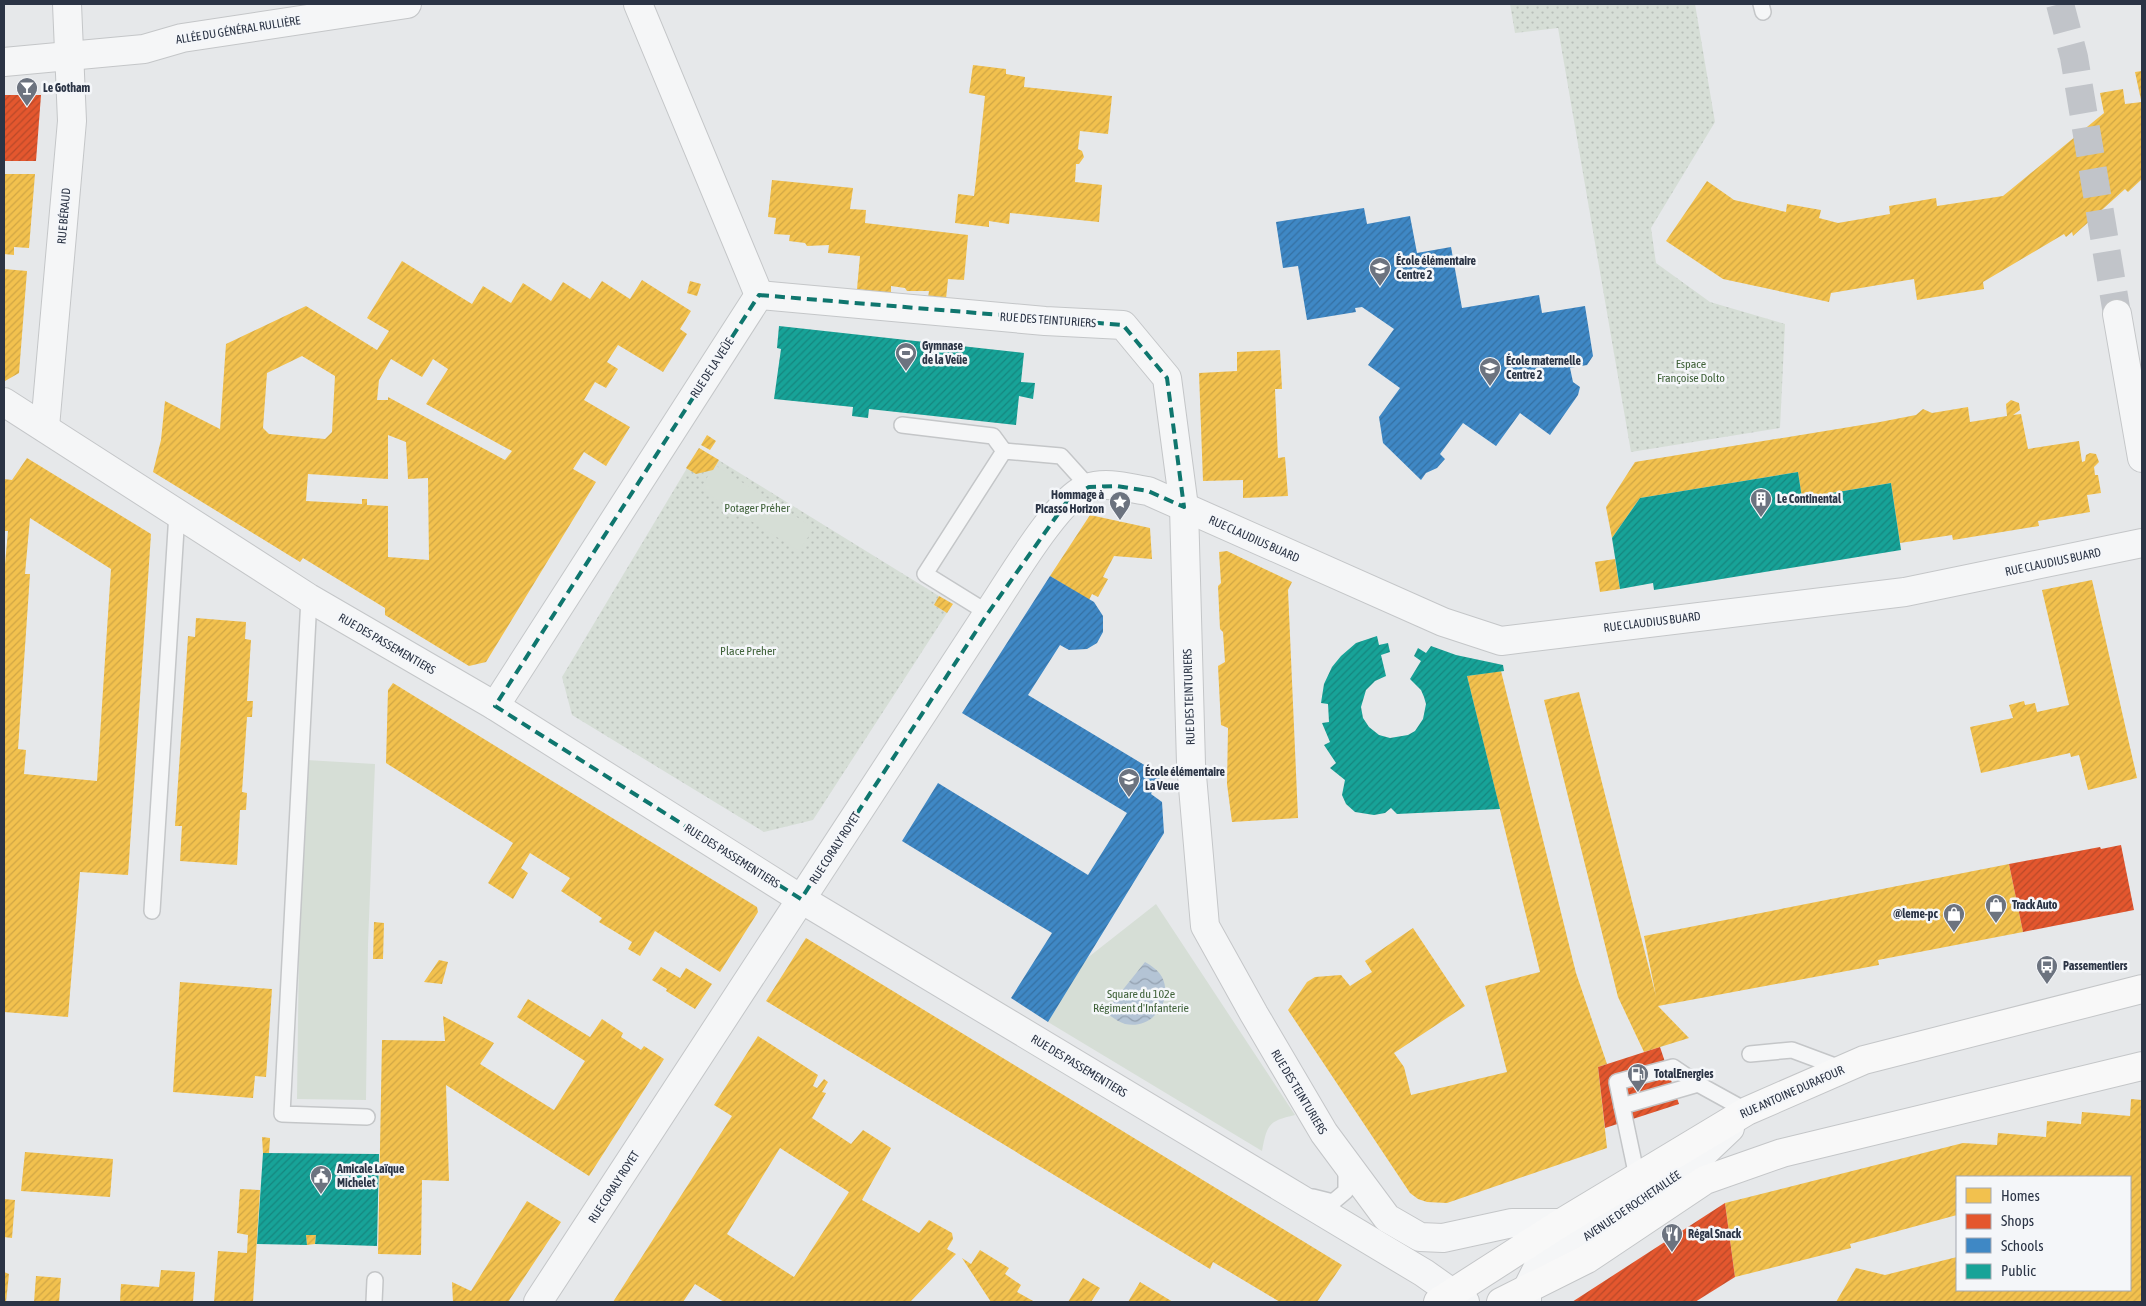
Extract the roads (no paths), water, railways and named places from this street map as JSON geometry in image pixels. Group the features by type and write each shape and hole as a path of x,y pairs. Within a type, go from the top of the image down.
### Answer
{"street":[{"name":"RUE BÉRAUD","path":"45,427 72,121 67,4"},
{"name":"ALLÉE DU GÉNÉRAL RULLIÈRE","path":"4,62 144,49 182,38 407,4"},
{"path":"638,4 759,295"},
{"name":"RUE DES TEINTURIERS","path":"759,295 1045,321 1123,325 1167,378 1184,507 1191,764 1206,926 1254,1014 1324,1133 1387,1218 1420,1237 1443,1238 1512,1223 1561,1223"},
{"name":"RUE DE LA VEÜE","path":"495,706 759,295"},
{"path":"2117,314 2142,458"},
{"name":"RUE DES PASSEMENTIERS","path":"4,402 309,598 495,706 802,899 1424,1273 1452,1299"},
{"name":"RUE CORALY ROYET","path":"538,1302 988,613 1053,517 1068,500 1089,487 1116,486 1148,491 1184,507"},
{"name":"RUE CLAUDIUS BUARD","path":"1184,507 1443,622 1501,641 1905,592 2142,543"},
{"name":"RUE ANTOINE DURAFOUR","path":"1452,1299 1561,1223 1747,1111 1864,1060 2142,989"},
{"path":"1501,1302 1527,1296 1587,1259 1705,1180 1782,1153 2142,1066"},
{"name":"AVENUE DE ROCHETAILLÉE","path":"1527,1296 1538,1266 1690,1166 1747,1111"}],"lane":[{"path":"902,425 993,436 1004,451 1061,456 1089,487"},
{"path":"988,613 925,574 1004,451"},
{"path":"152,911 177,513"},
{"path":"309,598 282,1114 367,1116"},
{"path":"1750,1054 1792,1050 1843,1069"},
{"path":"1637,1176 1617,1082 1673,1067 1698,1084 1747,1111"},
{"path":"1622,1106 1698,1084"},
{"path":"1288,1191 1334,1202 1346,1191 1346,1163"},
{"path":"374,1302 375,1280"}],"water":[{"path":"1145,962 1155,968 1162,977 1165,986 1163,1004 1152,1018 1144,1023 1135,1025 1125,1024 1105,1012"}],"tunnel":[{"path":"2060,4 2074,57 2117,314"}],"place":[{"name":"Le Gotham","path":"27,107"},
{"name":"École élémentaire Centre 2","path":"1380,287"},
{"name":"Gymnase de la Veüe","path":"906,372"},
{"name":"École maternelle Centre 2","path":"1490,387"},
{"name":"Le Continental","path":"1761,518"},
{"name":"Hommage à Picasso Horizon","path":"1120,521"},
{"name":"École élémentaire La Veue","path":"1129,798"},
{"name":"Track Auto","path":"1996,924"},
{"name":"@leme-pc","path":"1954,933"},
{"name":"Passementiers","path":"2047,985"},
{"name":"TotalEnergies","path":"1638,1093"},
{"name":"Amicale Laïque Michelet","path":"321,1195"},
{"name":"Régal Snack","path":"1672,1253"}],"park label":[{"name":"Espace Françoise Dolto","path":"1691,371"},
{"name":"Potager Préher","path":"757,508"},
{"name":"Place Preher","path":"748,651"},
{"name":"Square du 102e Régiment d'Infanterie","path":"1141,1001"}]}
